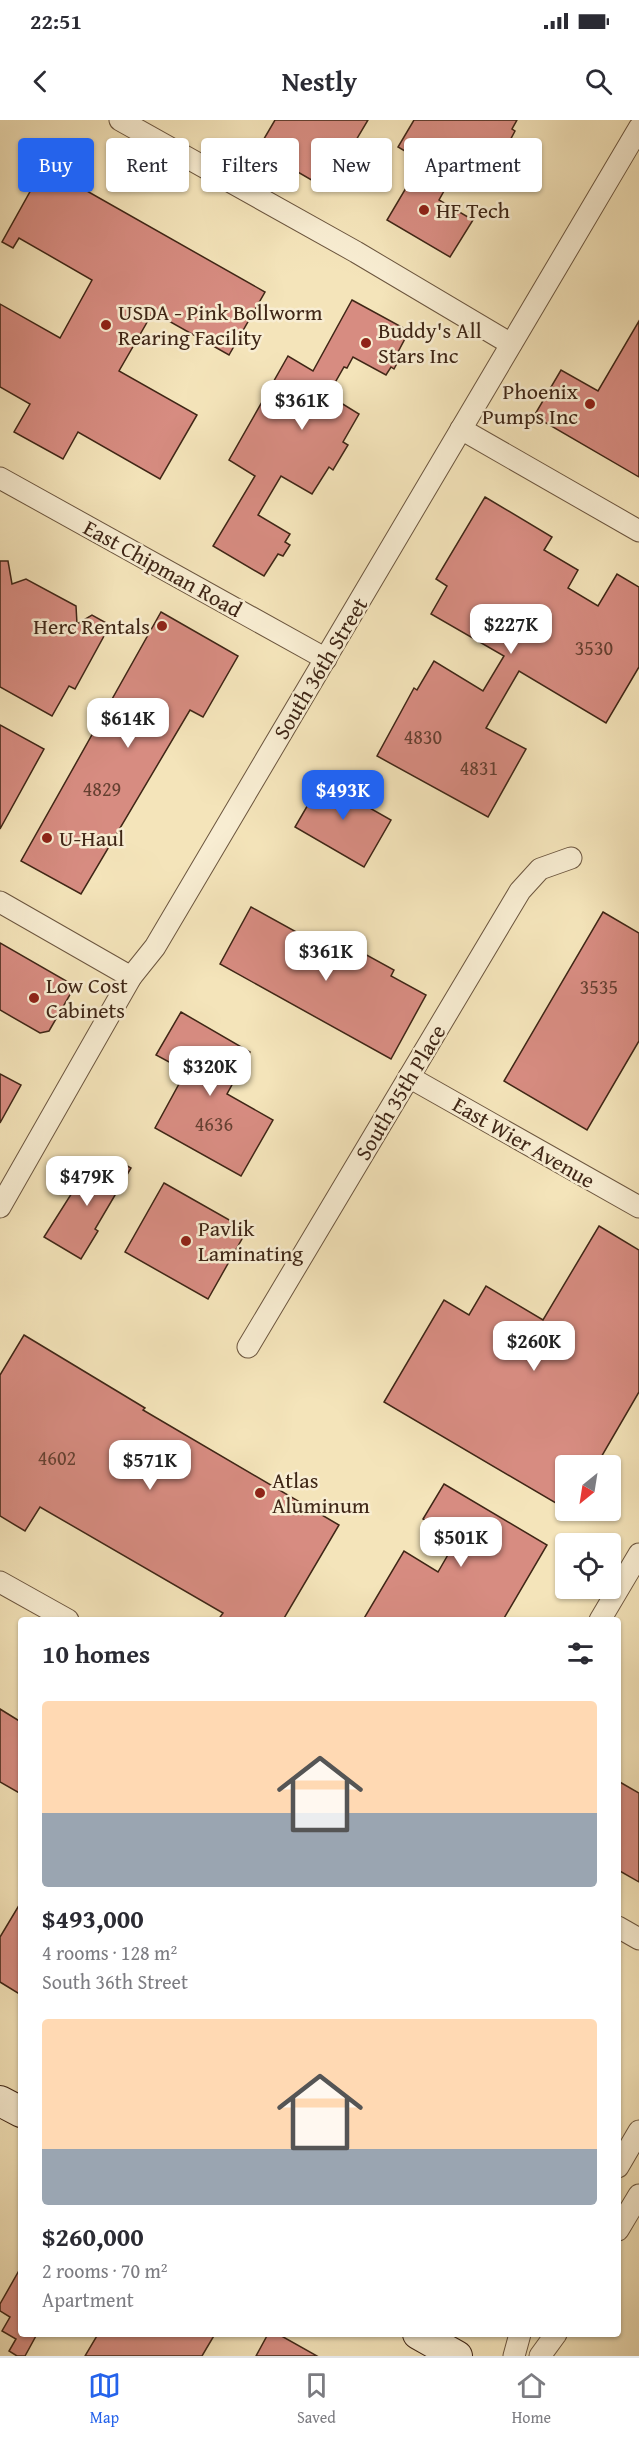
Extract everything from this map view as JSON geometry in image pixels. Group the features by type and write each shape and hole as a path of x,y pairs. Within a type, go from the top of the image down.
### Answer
{"main road":[{"path":"0,2101 18,2110"},
{"path":"423,2337 457,2356"}],"street":[{"path":"120,120 356,252 511,344"},
{"name":"South 36th Street","path":"0,1207 131,977 156,947 639,128"},
{"path":"461,429 639,531"},
{"name":"East Chipman Road","path":"0,478 326,659"},
{"name":"South 35th Place","path":"248,1347 520,891 540,870 571,858"},
{"path":"0,902 131,977"},
{"name":"East Wier Avenue","path":"409,1077 639,1207"},
{"path":"602,1617 639,1554"},
{"path":"0,1582 63,1617"},
{"path":"621,1929 639,1939"},
{"path":"621,2162 639,2131"},
{"path":"621,2225 639,2195"},
{"path":"514,2356 519,2337"},
{"path":"540,2356 554,2337"}],"building":[{"path":"275,120 368,120 357,138 311,138 311,180 299,173 299,138 264,138"},
{"name":"HF Tech","path":"414,120 517,120 512,129 515,131 511,138 404,138 404,150 398,147"},
{"name":"HF Tech","path":"404,191 443,192 439,200 473,220 450,257 387,220"},
{"name":"USDA - Pink Bollworm Rearing Facility","path":"30,192 89,192 265,292 229,355 153,312 119,371 197,415 160,479 78,432 63,459 14,432 30,404 0,387 0,304 60,338 92,280 19,238 13,248 2,242"},
{"path":"352,300 409,331 397,354 401,356 394,369 391,367 386,375 353,357 347,368 344,367 328,395 359,414 343,442 348,445 333,470 329,467 312,494 281,476 258,515 290,534 285,542 290,545 283,556 278,554 264,576 213,546 255,476 229,460 288,356 313,371"},
{"name":"Phoenix Pumps Inc","path":"639,321 639,477 534,416 561,370 598,391"},
{"path":"485,497 552,537 544,550 578,570 568,588 598,606 617,574 639,587 639,667 606,723 519,671 486,728 526,749 488,817 377,756 414,688 417,690 434,661 483,691 504,656 431,614 447,586 436,579"},
{"path":"0,561 8,561 12,584 26,579 76,606 77,624 92,615 110,625 75,689 69,686 52,716 0,687"},
{"path":"161,612 238,656 203,717 190,710 81,894 21,861"},
{"path":"0,725 44,749 0,829"},
{"path":"327,772 350,785 345,794 391,820 364,867 295,827"},
{"path":"251,907 336,954 343,942 394,970 391,976 426,995 391,1059 220,964"},
{"path":"603,912 639,933 639,1041 587,1130 504,1081"},
{"name":"Low Cost Cabinets","path":"0,943 75,986 49,1031 40,1033 0,1010"},
{"path":"181,1012 250,1052 227,1094 273,1120 241,1176 155,1128 186,1071 156,1055"},
{"path":"0,1074 21,1085 0,1123"},
{"path":"112,1157 131,1168 95,1229 98,1231 81,1259 44,1237 94,1158 107,1166"},
{"name":"Pavlik Laminating","path":"164,1183 247,1230 208,1299 125,1252"},
{"path":"599,1226 639,1250 639,1392 602,1455 555,1455 555,1503 384,1402 444,1300 469,1315 486,1286 543,1320"},
{"path":"24,1335 145,1408 143,1410 339,1525 285,1617 220,1617 223,1613 40,1507 25,1531 0,1516 0,1375"},
{"path":"444,1484 547,1545 505,1617 365,1617 404,1551 438,1572 457,1539 423,1519"},
{"path":"0,1709 18,1720 18,1792 0,1782"},
{"path":"621,1783 639,1793 639,1882 621,1872"},
{"path":"18,1907 18,1993 0,1982 0,1937"},
{"path":"18,2272 18,2337 35,2337 25,2356 17,2356 9,2351 16,2339 2,2331 10,2317 0,2311 0,2304"},
{"path":"96,2337 213,2337 202,2356 85,2356"},
{"path":"266,2337 283,2337 317,2356 256,2356"}],"place":[{"name":"HF Tech","path":"424,210"},
{"name":"USDA - Pink Bollworm Rearing Facility","path":"106,325"},
{"name":"Buddy's All Stars Inc","path":"366,343"},
{"name":"Phoenix Pumps Inc","path":"590,404"},
{"name":"Herc Rentals","path":"162,626"},
{"name":"U-Haul","path":"47,838"},
{"name":"Low Cost Cabinets","path":"34,998"},
{"name":"Pavlik Laminating","path":"186,1241"},
{"name":"Atlas Aluminum","path":"260,1493"}]}
